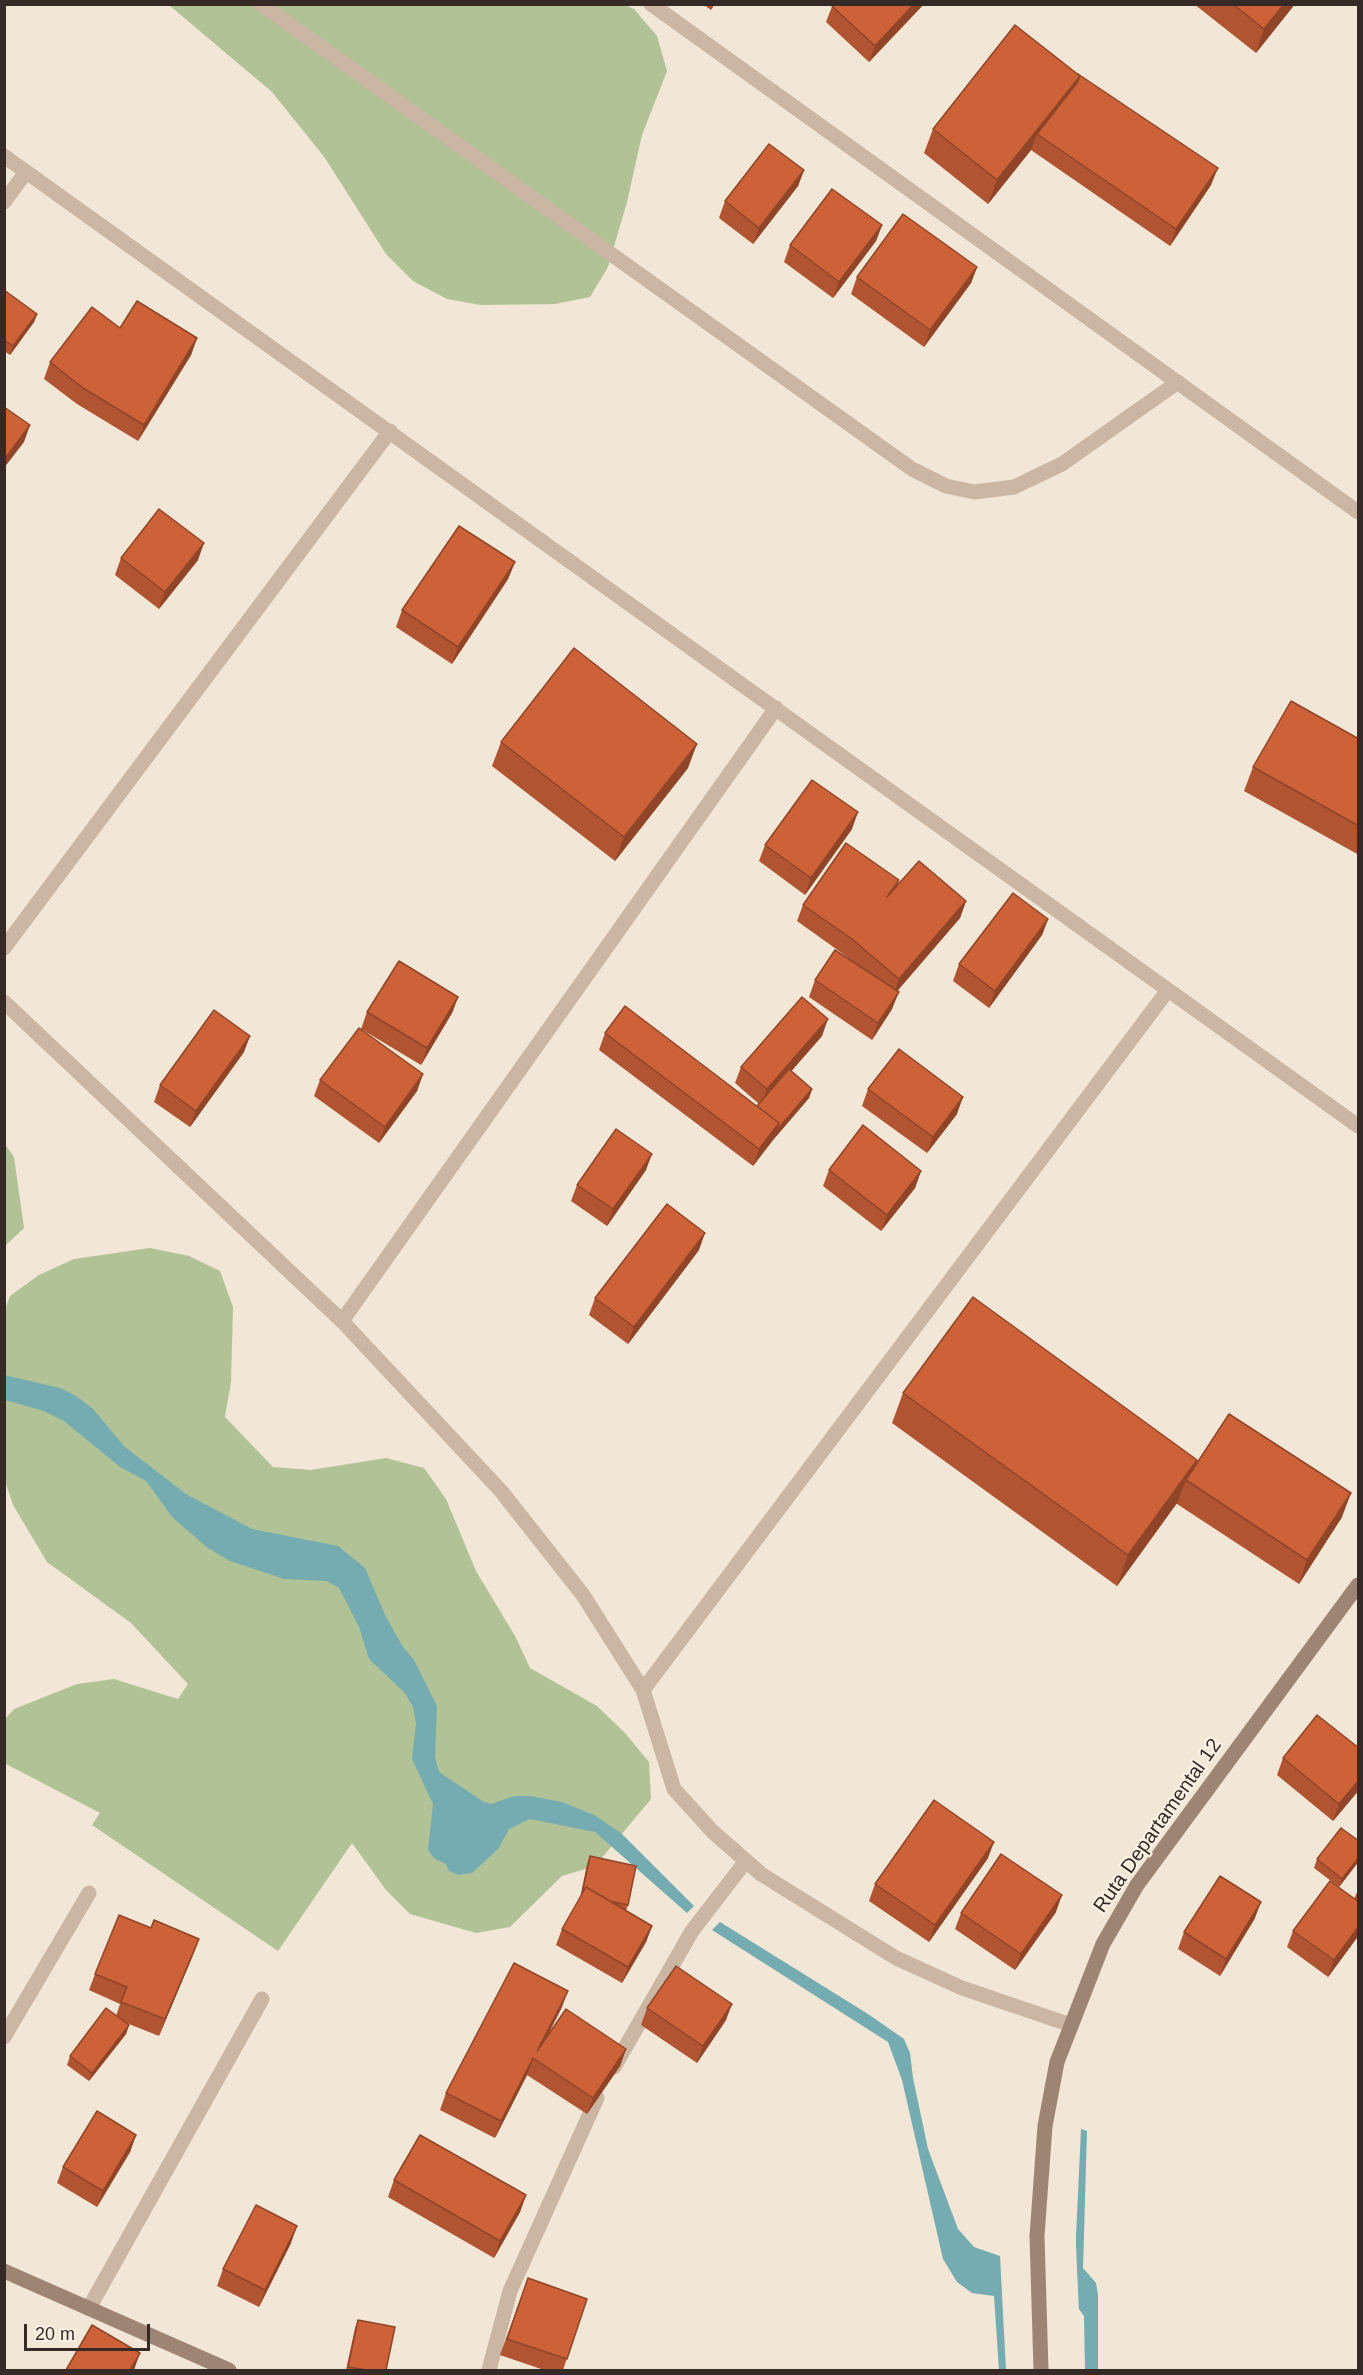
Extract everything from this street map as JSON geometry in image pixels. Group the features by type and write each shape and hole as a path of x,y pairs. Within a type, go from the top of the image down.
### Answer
{"main road":[{"name":"Ruta Departamental 12","path":"1041,2370 1037,2236 1045,2126 1057,2062 1103,1944 1137,1885 1359,1585"},
{"path":"4,2271 229,2370"}],"street":[{"path":"261,4 912,469 946,486 974,492 1014,487 1062,464 1178,382"},
{"path":"651,4 1359,512"},
{"path":"4,156 390,430 1359,1126"},
{"path":"4,201 26,172"},
{"path":"4,948 390,430"},
{"path":"342,1321 776,708"},
{"path":"643,1690 1168,990"},
{"path":"4,1002 342,1321 501,1491 583,1595 643,1690 674,1789 712,1831 761,1874 896,1958 962,1988 1071,2025"},
{"path":"489,2370 510,2291 587,2114 692,1931 746,1861"},
{"path":"4,2037 89,1893"},
{"path":"89,2308 262,1999"}],"green space":[{"path":"623,4 634,9 657,36 667,71 642,135 627,202 608,267 590,297 555,304 481,305 447,299 413,281 386,254 325,158 272,92 169,5"},
{"path":"5,1144 14,1157 24,1228 5,1246"},
{"path":"150,1248 189,1256 220,1271 233,1307 231,1382 225,1417 273,1467 311,1470 386,1458 424,1468 446,1499 476,1571 515,1636 530,1668 597,1706 625,1733 649,1762 651,1799 595,1866 562,1876 510,1927 476,1933 410,1914 386,1890 352,1843 278,1951 92,1825 100,1813 6,1764 5,1719 14,1709 77,1684 114,1679 178,1699 188,1684 131,1623 47,1562 13,1505 5,1481 4,1312 10,1296 39,1275 74,1259"}],"water":[{"path":"4,1375 60,1388 76,1396 93,1409 125,1447 186,1494 252,1529 338,1546 365,1568 386,1617 403,1647 414,1660 437,1706 435,1758 439,1772 484,1802 491,1804 514,1796 530,1796 562,1802 594,1815 621,1833 694,1906 687,1913 595,1832 530,1819 509,1829 499,1848 472,1873 458,1875 449,1871 446,1864 434,1858 428,1850 433,1804 412,1759 416,1723 413,1707 405,1693 369,1659 359,1627 339,1588 327,1581 284,1579 230,1561 208,1548 173,1518 146,1481 120,1467 64,1421 44,1411 5,1400"},
{"path":"720,1922 904,2039 910,2053 928,2149 958,2229 974,2247 1000,2256 1006,2370 999,2370 994,2296 972,2293 957,2282 943,2259 902,2080 888,2042 712,1930"},
{"path":"1081,2129 1087,2131 1083,2268 1096,2283 1098,2295 1098,2370 1085,2370 1084,2316 1073,2301"}],"pier":[{"path":"1075,2224 1079,2312 1070,2301 1069,2262 1074,2260"}],"building":[{"path":"833,4 914,4 875,46 832,6"},
{"path":"1233,4 1284,4 1264,29"},
{"path":"1015,25 1080,76 997,180 933,129"},
{"path":"1078,74 1218,168 1176,229 1037,134 1077,83 1080,76"},
{"path":"769,144 804,170 759,228 725,201"},
{"path":"832,189 882,225 839,282 790,245"},
{"path":"903,214 977,267 930,330 857,277"},
{"path":"4,290 37,314 13,346 4,340"},
{"path":"137,301 197,338 144,425 83,388 50,362 92,307 120,328"},
{"path":"4,407 30,425 4,460"},
{"path":"159,509 204,543 165,592 121,558"},
{"path":"459,526 515,562 458,647 402,610"},
{"path":"574,648 697,744 624,837 501,742"},
{"path":"1291,701 1359,739 1359,826 1253,767"},
{"path":"812,780 858,812 811,878 765,845"},
{"path":"846,843 899,880 887,897 919,861 966,901 899,979 852,939 803,905"},
{"path":"1013,893 1048,919 995,991 959,964"},
{"path":"835,950 899,992 878,1023 815,980"},
{"path":"399,961 458,997 427,1048 367,1012"},
{"path":"802,997 828,1019 767,1089 741,1067"},
{"path":"625,1006 779,1123 759,1149 605,1033"},
{"path":"214,1010 250,1036 196,1111 160,1085"},
{"path":"359,1028 423,1074 385,1127 320,1080"},
{"path":"899,1049 963,1097 933,1137 868,1089"},
{"path":"789,1069 812,1089 776,1131 779,1123 757,1106"},
{"path":"863,1125 921,1171 887,1215 829,1170"},
{"path":"616,1129 652,1154 613,1209 577,1185"},
{"path":"667,1204 705,1233 634,1327 595,1298"},
{"path":"973,1297 1197,1460 1128,1555 903,1393"},
{"path":"1229,1414 1351,1493 1307,1560 1186,1480"},
{"path":"1317,1715 1359,1748 1359,1780 1339,1804 1283,1758"},
{"path":"934,1800 994,1842 935,1925 875,1884"},
{"path":"1341,1828 1359,1841 1359,1857 1342,1879 1317,1859"},
{"path":"1001,1854 1062,1895 1021,1954 961,1913"},
{"path":"590,1856 636,1866 628,1905 610,1901 586,1887 582,1894"},
{"path":"1220,1876 1261,1902 1226,1959 1184,1932"},
{"path":"1330,1881 1359,1902 1359,1926 1334,1960 1293,1931"},
{"path":"586,1887 652,1926 628,1967 562,1929"},
{"path":"119,1915 151,1928 154,1920 199,1939 165,2019 121,2002 127,1987 95,1974"},
{"path":"514,1963 568,1991 537,2051 566,2009 626,2049 593,2098 533,2058 501,2121 446,2093"},
{"path":"676,1966 732,2004 703,2046 647,2008"},
{"path":"106,2008 129,2025 92,2073 70,2056"},
{"path":"97,2111 136,2135 103,2191 63,2167"},
{"path":"420,2135 526,2195 500,2241 394,2180"},
{"path":"256,2205 297,2226 265,2290 223,2269"},
{"path":"528,2278 587,2299 567,2359 507,2339"},
{"path":"358,2320 395,2327 386,2370 348,2367"},
{"path":"92,2325 140,2353 130,2370 66,2370"}]}
